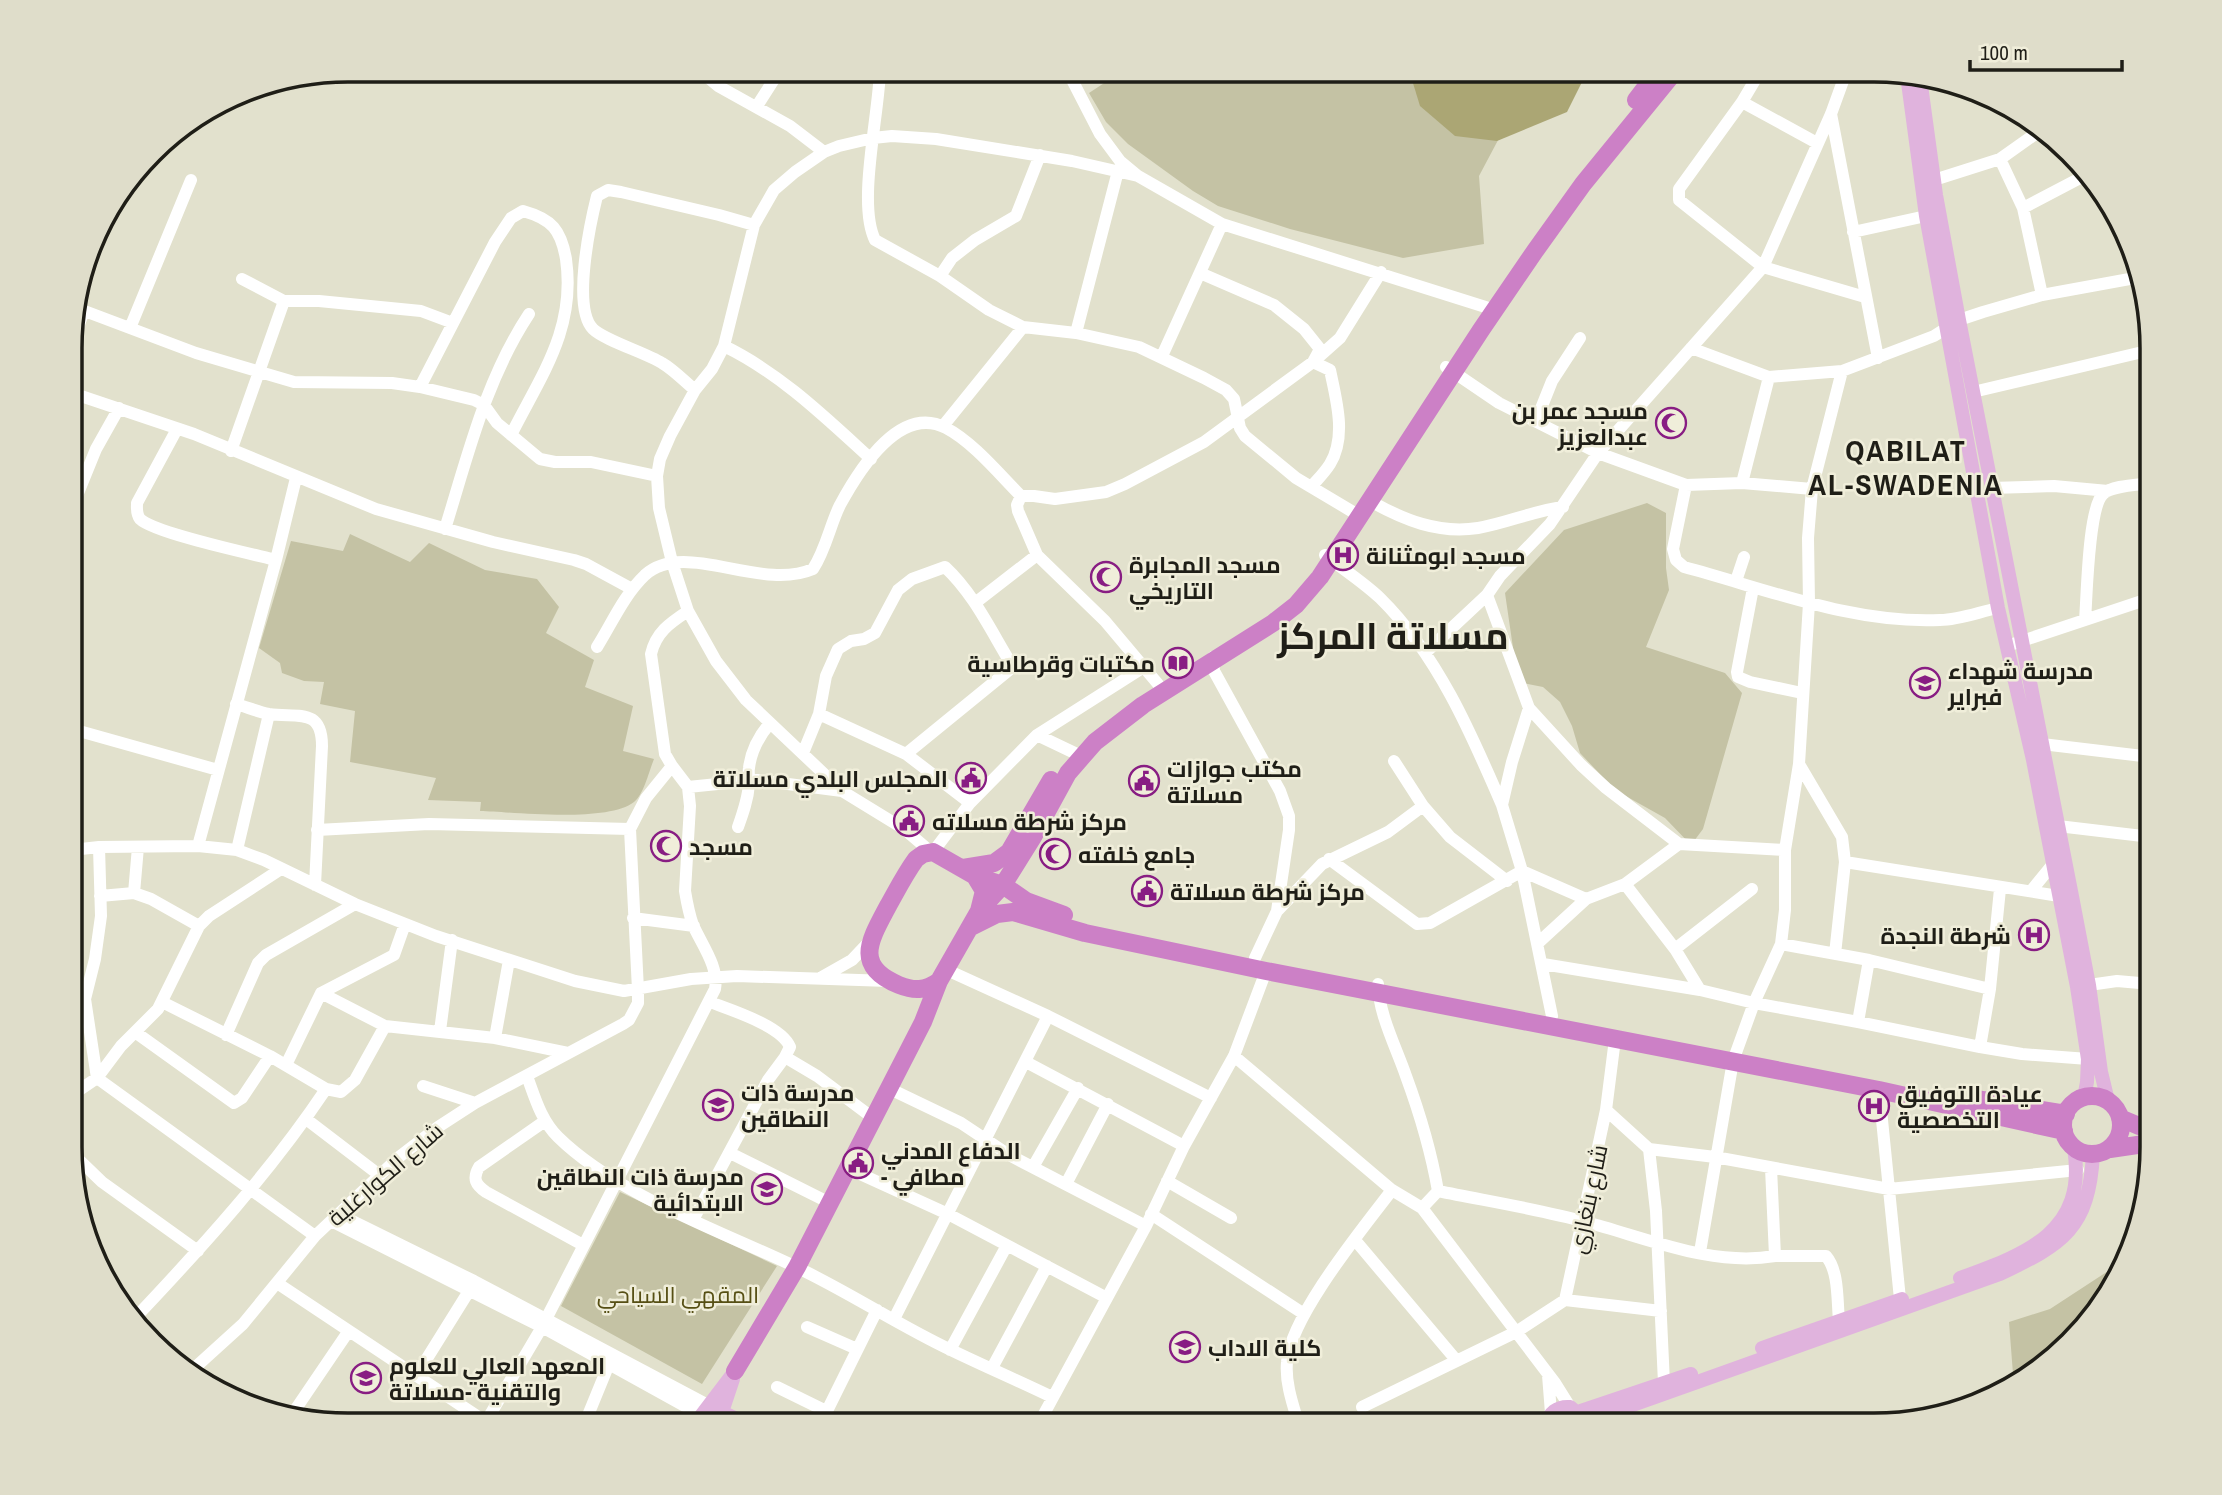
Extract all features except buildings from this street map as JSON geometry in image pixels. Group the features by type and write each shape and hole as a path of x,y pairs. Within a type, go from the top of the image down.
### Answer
{"highway":[{"path":"969,872 993,863 1009,852 1050,781 1076,754 1096,726 1158,684 1273,623 1296,605 1370,501 1489,308 1573,179 1650,82"},
{"path":"1489,308 1583,184 1666,82"},
{"path":"1329,558 1353,512 1451,370"},
{"path":"979,911 1003,885 1033,837 1076,754 1213,656"},
{"path":"943,976 931,987 914,990 889,981 876,972 871,964 870,941 906,873 916,859 932,852 969,872 1003,885 1026,901 1079,920 1180,947 1615,1039 1734,1057 2019,1108 2065,1122"},
{"path":"735,1371 797,1268 923,1022 943,976 979,911 984,891 969,872"},
{"path":"970,928 997,914 1013,912 1085,933 1180,947"},
{"path":"1378,988 1552,1016 1879,1090 2065,1122"},
{"path":"914,990 920,1001 923,1022"},
{"path":"2101,1151 2117,1140 2121,1129 2120,1118 2116,1108 2108,1101 2101,1098 2084,1098 2070,1107 2065,1122 2074,1148 2083,1153 2101,1151 2140,1145"},
{"path":"2120,1118 2140,1126"}],"main road":[{"path":"1912,85 1926,216 1973,392 2089,985 2101,1072 2108,1101"},
{"path":"1913,86 1934,180 1953,323 1998,608 2077,988 2088,1059 2084,1098"},
{"path":"1591,1413 1664,1383 1703,1375 1900,1305 1962,1282 2025,1252 2047,1236 2061,1221 2070,1203 2078,1170 2074,1148"},
{"path":"1962,1282 2000,1274 2054,1246 2078,1220 2088,1199 2101,1151"},
{"path":"1604,1413 1616,1411 1839,1320 1900,1305"},
{"path":"703,1413 735,1371"},
{"path":"721,1413 735,1371"},
{"path":"1553,1413 1558,1408 1571,1413"}],"street":[{"path":"713,82 757,106 824,152"},
{"path":"757,106 772,82"},
{"path":"879,82 868,193 870,232 875,240 940,276 989,310 1023,327 1076,333 1139,347 1162,356 1226,390 1234,399 1245,436 1296,478 1353,512"},
{"path":"1073,82 1100,134 1119,161 1138,176 1222,224 1489,308"},
{"path":"1754,82 1679,190 1678,196 1682,203 1763,267 1865,297"},
{"path":"1425,653 1487,595 1500,576 1550,524 1598,453 1763,267 1843,82"},
{"path":"1741,102 1817,144"},
{"path":"1831,114 1878,358"},
{"path":"1934,180 2000,159 2033,135"},
{"path":"1138,176 1040,155 936,139 892,136 873,138 824,152 794,172 774,190 754,225 724,346 712,369 695,390 670,436 660,458 657,476 659,508 672,562 688,611 716,661 746,700 842,791 914,836 932,852 970,803 1037,735 1144,667"},
{"path":"940,276 952,258 975,240 1016,216 1040,155"},
{"path":"2000,159 2023,208 2042,295"},
{"path":"1076,333 1118,171"},
{"path":"2023,208 2079,179"},
{"path":"130,328 191,180"},
{"path":"695,390 662,363 593,329 582,303 597,196 608,190 621,192 754,225"},
{"path":"420,387 495,242 511,218 526,211 554,226 564,248 569,280 565,322 556,347 511,435"},
{"path":"1853,232 1926,216"},
{"path":"1162,356 1222,224"},
{"path":"597,648 632,589 647,574 672,562 693,562 767,576 813,569 841,504 871,459 892,434 909,425 920,423 943,426 958,435 1021,496 1055,499 1106,492 1125,484 1204,442 1313,362 1340,338 1381,272"},
{"path":"1200,273 1282,310 1304,329 1320,349 1313,362"},
{"path":"242,279 284,300 421,311 453,323"},
{"path":"1691,348 1769,377 1842,371 1934,336 1953,323 2042,295 2131,279"},
{"path":"231,451 284,300"},
{"path":"85,311 196,353 304,383 380,383 420,387 474,400 484,405 497,423 540,459 555,462 592,462 657,476"},
{"path":"445,529 484,405 511,343 529,314"},
{"path":"943,426 1023,327"},
{"path":"1535,421 1552,381 1580,338"},
{"path":"724,346 749,358 787,386 871,459"},
{"path":"1973,392 2140,353"},
{"path":"1312,486 1330,464 1339,425 1330,370 1313,362"},
{"path":"1451,370 1499,402 1598,453 1686,485 1742,483 1812,489"},
{"path":"1700,1252 1734,1057 1754,1003 1781,944 1786,911 1785,850 1799,764 1809,603 1808,538 1812,489 1842,371"},
{"path":"1742,483 1769,377"},
{"path":"82,396 177,429 376,509 586,564 632,589"},
{"path":"82,483 96,449 120,408"},
{"path":"177,429 137,503 136,511 140,519 169,532 276,560"},
{"path":"198,846 296,478"},
{"path":"1686,485 1673,549 1676,560 1684,567 1809,603 1888,619 1943,621 1998,608"},
{"path":"1991,488 2054,486 2108,491 2140,485"},
{"path":"2085,620 2092,529 2099,499 2108,491"},
{"path":"1021,496 1017,512 1037,555 1105,621 1158,684"},
{"path":"1370,501 1403,518 1434,528 1476,528 1540,510 1563,507"},
{"path":"975,603 1037,555"},
{"path":"1736,581 1744,556"},
{"path":"1329,558 1380,598 1401,620 1425,653 1483,761 1502,805 1522,871 1552,1016"},
{"path":"803,754 819,714 826,676 838,649 851,640 864,639 875,632 898,590 912,579 945,567 975,603 1010,662 1009,670 906,754"},
{"path":"1753,588 1738,677 1802,693"},
{"path":"1487,595 1530,708 1581,765 1606,788 1679,844 1785,850"},
{"path":"2007,646 2140,602"},
{"path":"491,1413 544,1323 715,989 716,977 694,926 685,891 690,806 688,787 665,754 651,654 653,644 660,633 668,624 688,611"},
{"path":"1044,1413 1234,1056 1277,911 1289,816 1280,791 1217,679 1213,656"},
{"path":"236,705 269,714 303,716 320,726 322,746 315,885"},
{"path":"1502,805 1512,762 1530,708"},
{"path":"237,850 269,714"},
{"path":"819,714 906,754 970,803"},
{"path":"738,827 750,780 748,771 754,748 770,723"},
{"path":"82,732 218,770"},
{"path":"1037,735 1076,754"},
{"path":"2042,744 2140,756"},
{"path":"1394,761 1423,806 1450,837 1507,881"},
{"path":"1799,764 1839,829 1845,862 1835,954"},
{"path":"638,989 630,829 646,798 672,766"},
{"path":"688,787 750,780 842,791"},
{"path":"1277,911 1305,879 1329,859 1388,832 1423,806"},
{"path":"317,830 429,824 630,829"},
{"path":"2058,826 2140,836"},
{"path":"1538,943 1586,898 1625,884 1679,844"},
{"path":"82,849 198,846 237,850 264,860 355,904 405,923 575,981 624,991 716,977 889,981"},
{"path":"82,989 98,941 101,916 99,847"},
{"path":"134,893 138,847"},
{"path":"1329,859 1417,924 1430,923 1522,871"},
{"path":"1845,862 2000,889 2059,896"},
{"path":"2031,891 2053,864"},
{"path":"82,1089 97,1079 121,1046 162,1002 199,926 209,916 281,869"},
{"path":"1522,871 1586,898"},
{"path":"1625,884 1675,950 1700,990"},
{"path":"1675,950 1752,889"},
{"path":"1980,1047 1990,989 2000,889"},
{"path":"100,896 134,893 151,899 199,926"},
{"path":"226,1035 258,963 266,955 355,904"},
{"path":"633,918 694,926"},
{"path":"286,1065 321,993 394,955 405,923"},
{"path":"440,1031 452,940"},
{"path":"818,978 833,973 852,960 870,941"},
{"path":"1781,944 1869,960 1990,989"},
{"path":"495,1038 509,960"},
{"path":"1858,1022 1869,960"},
{"path":"1543,964 1700,990 1980,1047 2022,1054 2088,1059"},
{"path":"943,976 1048,1016 1211,1098"},
{"path":"2089,985 2118,981 2140,983"},
{"path":"1378,988 1393,1041 1421,1118 1438,1191"},
{"name":"شارع الكوارغلية","path":"197,1366 243,1324 315,1236 378,1174 438,1127 475,1103 629,1020 638,1003 638,989"},
{"path":"321,993 386,1026 495,1038 568,1053"},
{"path":"162,1002 270,1056 326,1089 341,1092 351,1086 386,1026"},
{"path":"693,1220 768,1080 790,1047 783,1037 749,1017 710,1002"},
{"path":"82,1012 97,1079 315,1236"},
{"path":"894,1319 1048,1016"},
{"path":"135,1032 234,1103 242,1098 270,1056"},
{"name":"شارع بنغازي","path":"1565,1300 1606,1110 1615,1039"},
{"path":"1234,1056 1392,1190 1422,1208 1578,1413"},
{"path":"785,1057 817,1076 873,1118"},
{"path":"1026,1062 1184,1146"},
{"path":"527,1076 545,1121 569,1147 618,1181 693,1220 797,1268 950,1350 1052,1397"},
{"path":"423,1086 475,1103"},
{"path":"888,1088 961,1124 1066,1184 1149,1220 1304,1314"},
{"path":"1033,1167 1078,1088"},
{"path":"140,1313 198,1251 251,1188 306,1119 326,1089"},
{"path":"1879,1090 1900,1305"},
{"path":"1066,1184 1108,1104"},
{"path":"1606,1110 1648,1149 1715,1157 1889,1189 2078,1170"},
{"path":"306,1119 378,1174"},
{"path":"545,1121 479,1167 475,1180 486,1192 583,1245"},
{"path":"1648,1149 1658,1242 1664,1383"},
{"path":"730,1153 830,1203"},
{"path":"83,1164 102,1182 198,1251"},
{"path":"847,1168 948,1214 1107,1298"},
{"path":"1771,1168 1775,1256"},
{"path":"1167,1181 1231,1218"},
{"path":"1296,1413 1287,1382 1291,1340 1304,1314 1392,1190"},
{"path":"1422,1208 1438,1191"},
{"path":"1438,1191 1583,1221 1731,1259 1826,1256 1833,1269 1839,1320"},
{"path":"334,1218 469,1290 544,1323 609,1364 697,1413"},
{"path":"334,1218 474,1281 698,1413"},
{"path":"1355,1240 1457,1362"},
{"path":"950,1350 1006,1247"},
{"path":"992,1368 1047,1266"},
{"path":"277,1283 469,1413"},
{"path":"416,1376 469,1290"},
{"path":"1362,1407 1516,1332 1565,1300 1661,1311"},
{"path":"777,1387 826,1411 877,1310"},
{"path":"807,1326 857,1349"},
{"path":"296,1408 348,1332"},
{"path":"589,1413 609,1364"},
{"path":"1545,1413 1548,1375"}],"green space":[{"path":"1106,82 1514,82 1505,127 1479,176 1484,244 1403,258 1290,229 1218,206 1128,144 1106,122 1089,93"},
{"path":"1647,503 1666,513 1666,568 1669,590 1646,647 1725,673 1742,693 1703,829 1691,845 1665,818 1615,790 1580,753 1572,726 1560,702 1543,687 1518,682 1505,593 1564,530"},
{"path":"350,534 410,562 429,543 485,570 537,579 559,607 546,633 594,660 585,687 633,706 623,751 654,759 638,798 621,808 583,814 480,811 481,802 428,800 436,778 350,762 355,711 320,704 324,682 304,681 282,673 280,663 259,648 291,541 343,551"},
{"name":"المقهي السياحي","path":"620,1192 777,1266 702,1384 561,1306"},
{"path":"2109,1271 2085,1309 2062,1335 2036,1358 2013,1373 2009,1322 2050,1309"}],"shaded area":[{"path":"1413,82 1582,82 1567,112 1497,141 1455,136 1420,106"}],"place":[{"name":"مسجد عمر بن عبدالعزيز","path":"1671,423"},
{"name":"مسجد ابومثنانة","path":"1343,555"},
{"name":"مسجد المجابرة التاريخي","path":"1106,577"},
{"name":"مكتبات وقرطاسية","path":"1178,663"},
{"name":"مدرسة شهداء فبراير","path":"1925,683"},
{"name":"المجلس البلدي مسلاتة","path":"971,778"},
{"name":"مكتب جوازات مسلاتة","path":"1144,781"},
{"name":"مركز شرطة مسلاته","path":"909,821"},
{"name":"مسجد","path":"666,846"},
{"name":"جامع خلفته","path":"1055,854"},
{"name":"مركز شرطة مسلاتة","path":"1147,891"},
{"name":"شرطة النجدة","path":"2034,935"},
{"name":"مدرسة ذات النطاقين","path":"718,1105"},
{"name":"عيادة التوفيق التخصصية","path":"1874,1106"},
{"name":"الدفاع المدني - مطافي","path":"858,1163"},
{"name":"مدرسة ذات النطاقين الابتدائية","path":"767,1189"},
{"name":"كلية الاداب","path":"1185,1347"},
{"name":"المعهد العالي للعلوم والتقنية -مسلاتة","path":"366,1378"}],"district":[{"name":"QABILAT AL-SWADENIA","path":"1906,468"},
{"name":"مسلاتة المركز","path":"1393,636"}]}
